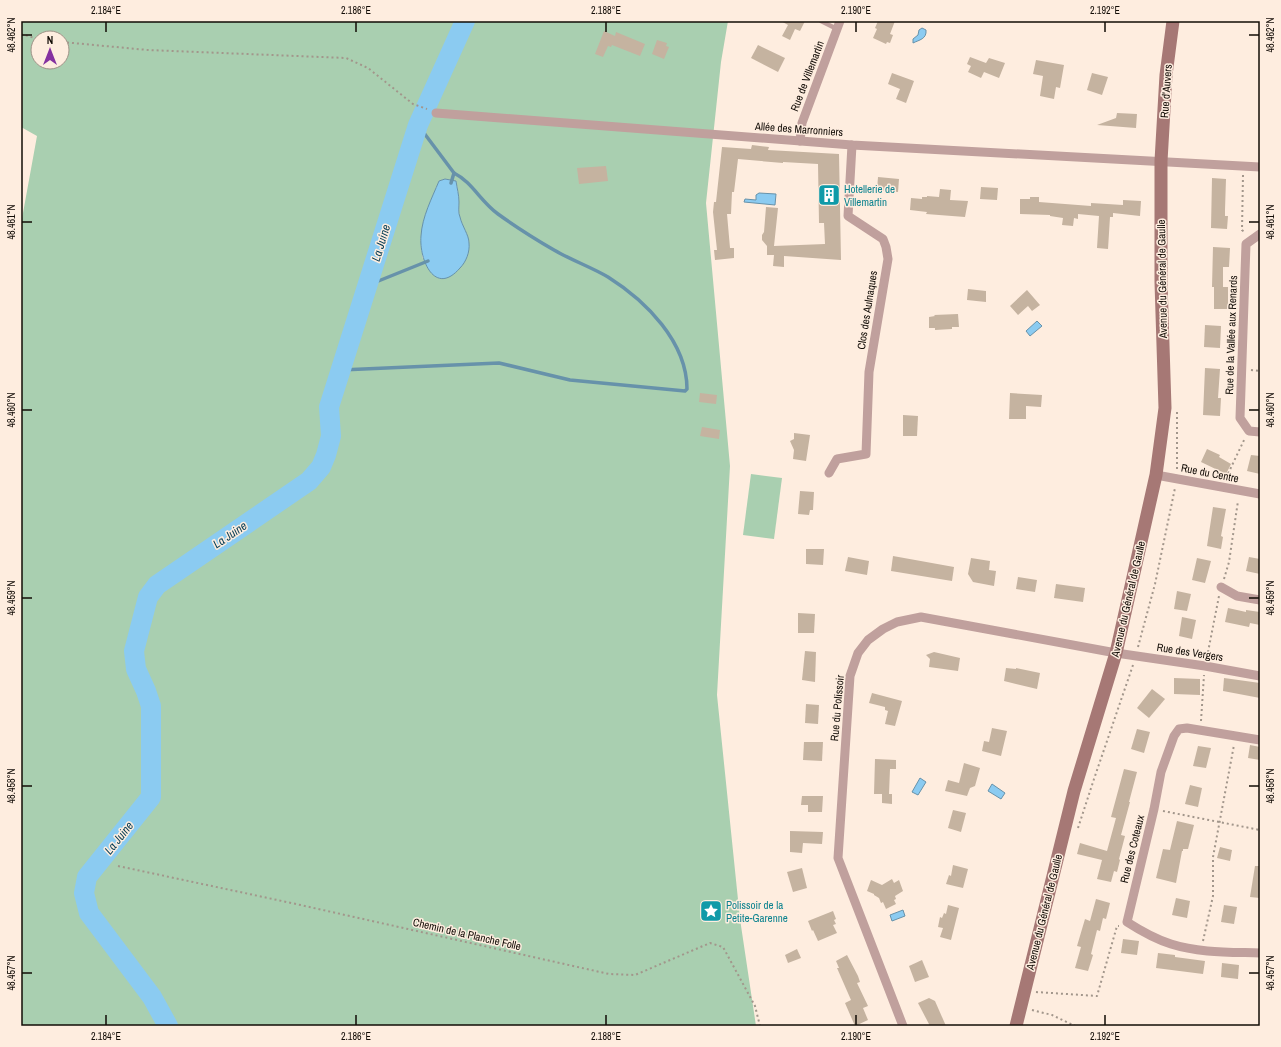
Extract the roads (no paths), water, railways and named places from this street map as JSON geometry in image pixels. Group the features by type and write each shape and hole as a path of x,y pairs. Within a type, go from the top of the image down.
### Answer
{"main road":[{"name":"Rue d'Auvers","path":"1161,161 1166,75 1173,21"},
{"name":"Avenue du Général de Gaulle","path":"1016,1026 1074,791 1116,652 1156,475 1165,408 1161,282 1161,161"}],"street":[{"name":"Rue de Villemartin","path":"800,141 802,123 839,25"},
{"name":"Allée des Marronniers","path":"436,113 800,141 1260,167"},
{"name":"Clos des Aulnaques","path":"829,473 837,459 866,454 869,372 888,259 883,239 848,216 852,144"},
{"name":"Rue de la Vallée aux Renards","path":"1260,234 1246,244 1240,418 1249,431 1260,432"},
{"name":"Rue du Centre","path":"1156,475 1260,494"},
{"path":"1221,587 1237,596 1260,600"},
{"name":"Rue du Polissoir","path":"903,1026 838,858 850,676 858,652 868,640 883,628 897,622 921,617 1116,652"},
{"name":"Rue des Vergers","path":"1116,652 1260,676"},
{"name":"Rue des Coteaux","path":"1260,740 1187,728 1179,729 1174,736 1161,772 1154,809 1127,922 1144,932 1172,944 1201,950 1260,953"}],"lane":[{"path":"821,21 839,25"}],"water":[{"path":"922,28 926,30 924,37 913,43 913,39 918,35 919,30"},
{"path":"445,179 456,181 459,197 459,214 469,240 469,250 466,260 462,266 451,276 443,279 436,277 430,272 423,255 421,236 423,222 430,201 439,181"},
{"path":"759,193 776,194 775,205 744,202 745,199 756,200 756,195"},
{"path":"1037,321 1042,326 1030,336 1026,331"},
{"path":"920,778 926,782 918,795 912,792"},
{"path":"992,784 1005,793 1001,799 988,791"},
{"path":"903,910 905,916 892,921 890,915"}],"waterway":[{"name":"La Juine","path":"168,1026 152,997 89,913 84,893 87,877 151,797 151,706 136,669 134,651 148,597 157,585 309,481 321,467 331,436 329,407 418,125 465,21"},
{"path":"341,370 499,363 570,380 685,391 687,389 685,372 680,355 662,324 650,311 636,298 608,277 554,250 498,214 486,204 466,182 454,173 418,125"},
{"path":"451,183 454,173"},
{"path":"366,286 428,261"}],"place":[{"name":"Hotellerie de Villemartin","path":"829,195"},
{"name":"Polissoir de la Petite-Garenne","path":"711,911"}]}
